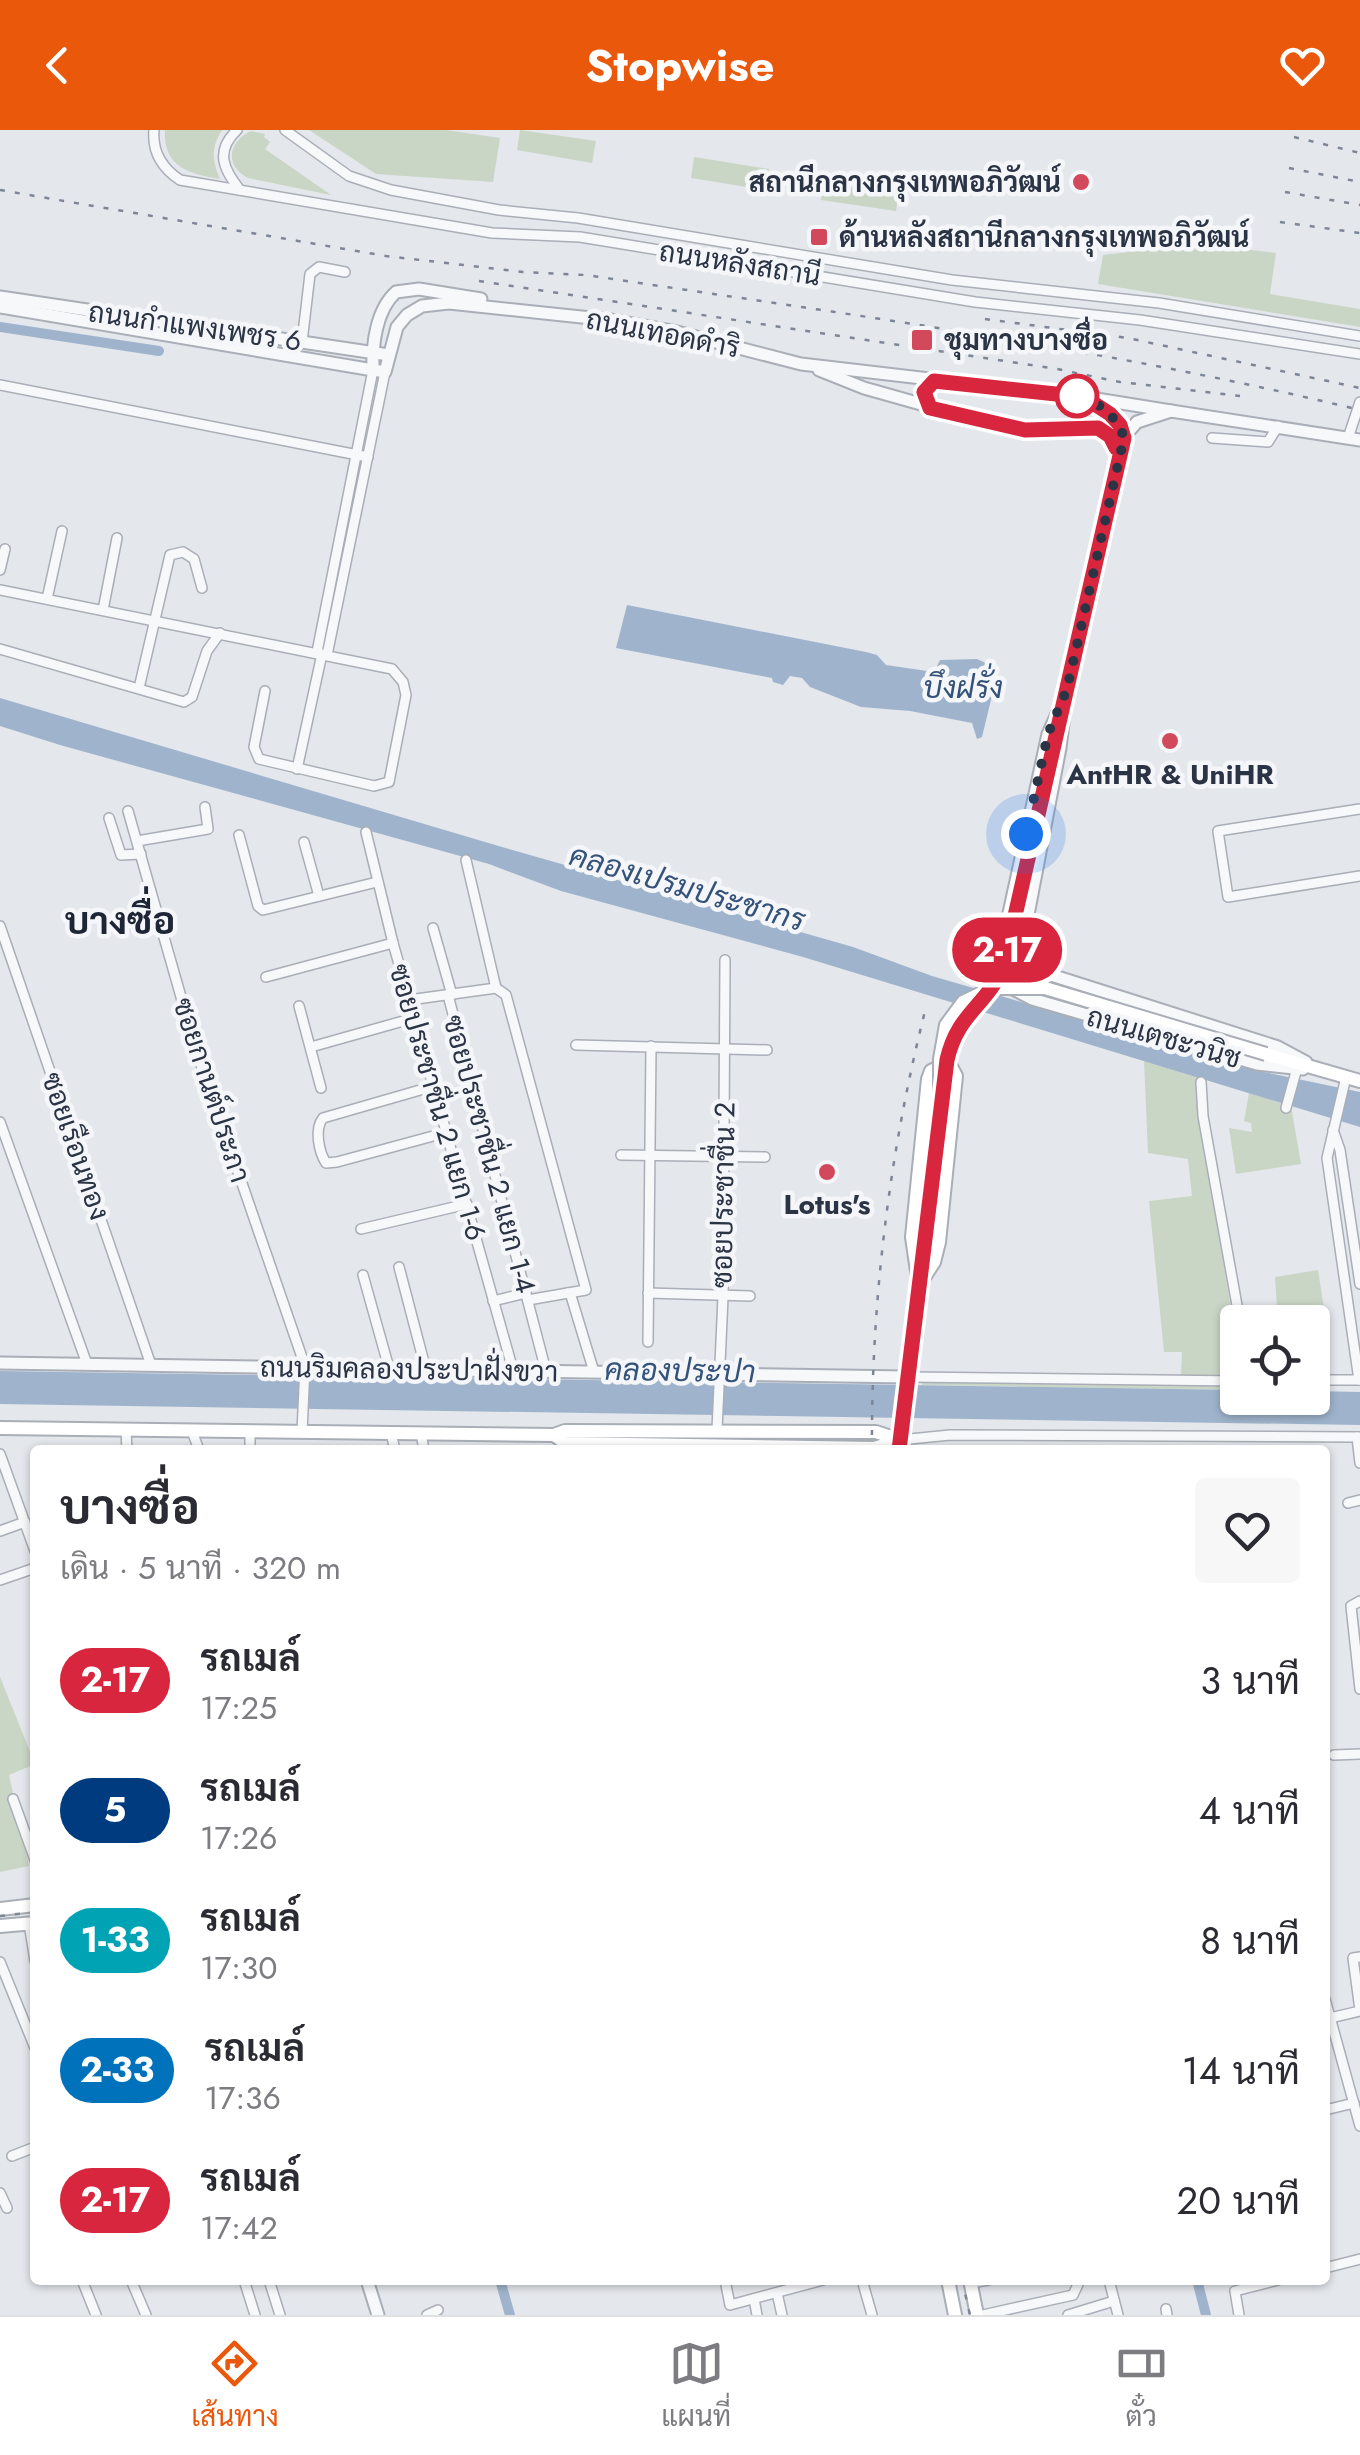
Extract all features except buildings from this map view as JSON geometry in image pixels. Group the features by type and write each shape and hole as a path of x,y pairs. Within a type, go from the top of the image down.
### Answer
{"main road":[{"name":"ถนนเตชะวนิช","path":"992,988 1045,988 1350,1081"},
{"path":"561,1443 566,1431 717,1425 876,1432 900,1445 940,1099 951,1041 958,1026 992,988"},
{"path":"951,1066 956,1076 941,1222 934,1262 919,1285 912,1236 928,1079 936,1067 951,1066"},
{"path":"0,1428 493,1434 561,1443 642,1445"},
{"path":"0,1908 30,1906"},
{"path":"0,1926 30,1923"},
{"path":"949,2285 955,2315"},
{"path":"972,2285 980,2315"}],"street":[{"name":"ถนนหลังสถานี","path":"154,130 155,150 170,174 180,180 492,234 580,236 975,302 1140,320 1360,354"},
{"path":"237,130 225,144 222,159 227,174 240,190"},
{"name":"ถนนหลังสถานี","path":"285,130 349,176 391,190 952,280 1159,304 1360,336"},
{"path":"302,342 310,274 319,267 346,272"},
{"name":"ถนนเทอดดำริ","path":"379,371 372,352 383,310 389,299 408,288 524,309"},
{"name":"ถนนกำแพงเพชร 6","path":"0,296 389,355"},
{"name":"ถนนเทอดดำริ","path":"379,371 389,355 397,327 422,306 449,302 524,309 678,332 801,364 930,408 1025,430 1098,428 1113,440 1118,462"},
{"name":"ถนนกำแพงเพชร 6","path":"0,307 379,371"},
{"name":"ถนนเทอดดำริ","path":"801,364 1084,397 1354,439"},
{"path":"322,654 356,455 379,371"},
{"path":"297,768 368,457 379,371"},
{"path":"930,408 924,392 934,381"},
{"path":"0,385 368,457"},
{"path":"1084,397 1110,414 1120,425 1124,438"},
{"path":"1354,439 1360,402"},
{"path":"992,988 1004,964 1124,438 1138,422 1171,411"},
{"path":"1212,438 1268,442 1278,426"},
{"path":"47,599 62,531"},
{"path":"103,610 117,538"},
{"path":"0,570 5,549"},
{"path":"139,688 170,555 183,552 194,559 202,588"},
{"path":"0,590 392,669 403,682 406,695 389,782 374,786 259,759 254,754 266,691"},
{"path":"0,649 184,702 207,651 220,634"},
{"path":"1066,693 1063,735 1024,934 1005,929 1048,734 1066,693"},
{"path":"137,841 208,829 205,806"},
{"path":"1360,809 1218,831 1228,897 1360,876"},
{"name":"ซอยกานต์ประภา","path":"128,811 198,1053 305,1370 302,1432"},
{"path":"109,818 122,856 140,854"},
{"name":"ซอยประชาชื่น 2 แยก 1-6","path":"366,832 393,943 513,1370"},
{"path":"238,834 258,906 263,910 377,882"},
{"path":"304,842 319,896"},
{"path":"466,860 496,988 506,995 586,1290 492,1300"},
{"name":"ซอยเรือนทอง","path":"0,926 151,1365"},
{"name":"ซอยประชาชื่น 2 แยก 1-4","path":"433,928 546,1371"},
{"name":"ถนนเตชะวนิช","path":"1005,929 1004,974 1013,988 1032,1000 1258,1064 1296,1072 1322,1071"},
{"name":"ถนนเตชะวนิช","path":"1024,934 1027,960 1048,974 1278,1046 1322,1071"},
{"path":"266,976 393,943"},
{"name":"ซอยประชาชื่น 2","path":"717,1425 725,960"},
{"path":"410,1000 496,988"},
{"path":"299,1006 321,1088"},
{"path":"311,1047 414,1018"},
{"path":"576,1045 767,1050"},
{"path":"648,1342 652,1046"},
{"path":"1286,1108 1296,1072"},
{"path":"1330,1380 1359,1380 1328,1173 1333,1125 1350,1081"},
{"path":"1201,1082 1203,1116 1237,1305"},
{"path":"434,1086 322,1118 318,1125 322,1157 326,1163 332,1163 448,1132"},
{"path":"0,1122 86,1364"},
{"path":"1333,1125 1360,1284"},
{"path":"622,1156 766,1157"},
{"path":"361,1229 467,1204"},
{"path":"399,1267 426,1370"},
{"path":"363,1275 388,1368"},
{"path":"648,1293 750,1296"},
{"path":"568,1294 574,1300 594,1372"},
{"name":"ถนนริมคลองประปาฝั่งขวา","path":"0,1363 907,1379 1220,1380"},
{"path":"126,1430 127,1445"},
{"path":"192,1431 196,1445"},
{"path":"250,1432 250,1445"},
{"path":"391,1433 393,1445"},
{"path":"421,1433 423,1445"},
{"path":"493,1434 496,1445"},
{"path":"900,1445 950,1435 1358,1437 1360,1463"},
{"path":"1036,1445 1037,1437"},
{"path":"1107,1438 1107,1445"},
{"path":"1194,1438 1195,1445"},
{"path":"0,1454 30,1538"},
{"path":"1348,1502 1360,1500"},
{"path":"0,1531 24,1522"},
{"path":"0,1580 30,1570"},
{"path":"1360,1601 1352,1606 1360,1689"},
{"path":"1334,1754 1360,1754"},
{"path":"12,1798 30,1847"},
{"path":"1360,1957 1353,1958 1360,2011 1330,2018 1360,2126"},
{"path":"0,1962 30,2036"},
{"path":"1330,2109 1354,2103"},
{"path":"12,2156 30,2149"},
{"path":"0,2194 7,2208"},
{"path":"1330,2267 1360,2259"},
{"path":"84,2285 96,2315"},
{"path":"132,2285 146,2315"},
{"path":"246,2285 255,2315"},
{"path":"271,2285 280,2315"},
{"path":"369,2285 378,2315"},
{"path":"726,2285 730,2304 805,2285"},
{"path":"863,2285 872,2315"},
{"path":"980,2315 1073,2296 1078,2285"},
{"path":"1110,2285 1118,2315"},
{"path":"1240,2315 1235,2291 1245,2285"},
{"path":"777,2293 782,2315"},
{"path":"754,2299 757,2315"},
{"path":"1068,2314 1114,2302"},
{"path":"428,2315 438,2310"}],"green space":[{"path":"165,130 222,130 214,154 220,179 188,171 173,160 168,153"},
{"path":"309,130 446,130 500,138 493,182 376,174"},
{"path":"520,130 596,141 592,163 517,150"},
{"path":"251,131 265,134 270,142 265,149 331,195 240,173 232,154 237,141"},
{"path":"694,157 769,169 766,190 691,178"},
{"path":"824,183 898,195 896,211 821,200"},
{"path":"1201,244 1276,253 1270,294 1360,309 1360,327 1098,284 1103,255"},
{"path":"1144,1060 1198,1077 1230,1305 1220,1305 1220,1376 1181,1375 1182,1352 1164,1352 1149,1201 1192,1196 1188,1159 1148,1153"},
{"path":"1249,1093 1291,1106 1301,1164 1236,1174 1229,1128 1252,1132 1251,1123 1244,1121"},
{"path":"1318,1270 1323,1305 1277,1305 1275,1277"},
{"path":"922,1381 1220,1384 1220,1390 922,1385"},
{"path":"0,1677 30,1752 30,1766 9,1775 29,1866 0,1872"}],"water":[{"name":"บึงฝรั่ง","path":"627,605 866,652 877,655 886,665 934,672 940,660 977,659 994,667 997,675 982,737 977,739 972,723 910,711 861,707 810,687 802,678 790,676 783,685 772,678 616,648"},
{"path":"0,698 853,947 932,976 1259,1071 1360,1092 1360,1127 803,957 561,891 489,864 60,745 0,726"},
{"path":"0,1371 1220,1390 1220,1415 1330,1415 1330,1391 1360,1392 1360,1425 0,1404"}],"waterway":[{"path":"0,327 159,351"},
{"path":"501,2285 510,2315"},
{"path":"1198,2285 1206,2315"}],"railway":[{"path":"1294,137 1360,153"},
{"path":"1289,168 1360,182"},
{"path":"0,190 386,256 586,275 974,334 1168,368 1360,410"},
{"path":"1285,192 1360,205"},
{"path":"1280,222 1360,233"},
{"path":"479,281 1057,369 1120,382 1240,396"},
{"path":"985,319 1128,338 1360,388"},
{"path":"872,1445 875,1340 885,1229 901,1119 925,1011"},
{"path":"0,1916 30,1913"},
{"path":"963,2285 970,2315"}],"bus line":[{"name":"2-17","path":"900,1445 940,1099 951,1041 958,1026 992,988 1004,964 1124,438 1120,425 1110,414 1084,397 934,381 924,392 930,408 1006,428 1098,428 1110,436 1116,448"}],"place":[{"name":"สถานีกลางกรุงเทพอภิวัฒน์","path":"1081,182"},
{"name":"ด้านหลังสถานีกลางกรุงเทพอภิวัฒน์","path":"819,237"},
{"name":"ชุมทางบางซื่อ","path":"922,340"},
{"name":"AntHR & UniHR","path":"1170,741"},
{"name":"Lotus's","path":"827,1172"}],"district":[{"name":"บางซื่อ","path":"120,921"}],"route":[{"path":"1026,834 1048,734 1067,689 1124,438 1120,425 1110,414 1077,396"}],"water label":[{"name":"คลองเปรมประชากร","path":"687,888"},
{"name":"คลองประปา","path":"680,1371"}]}
